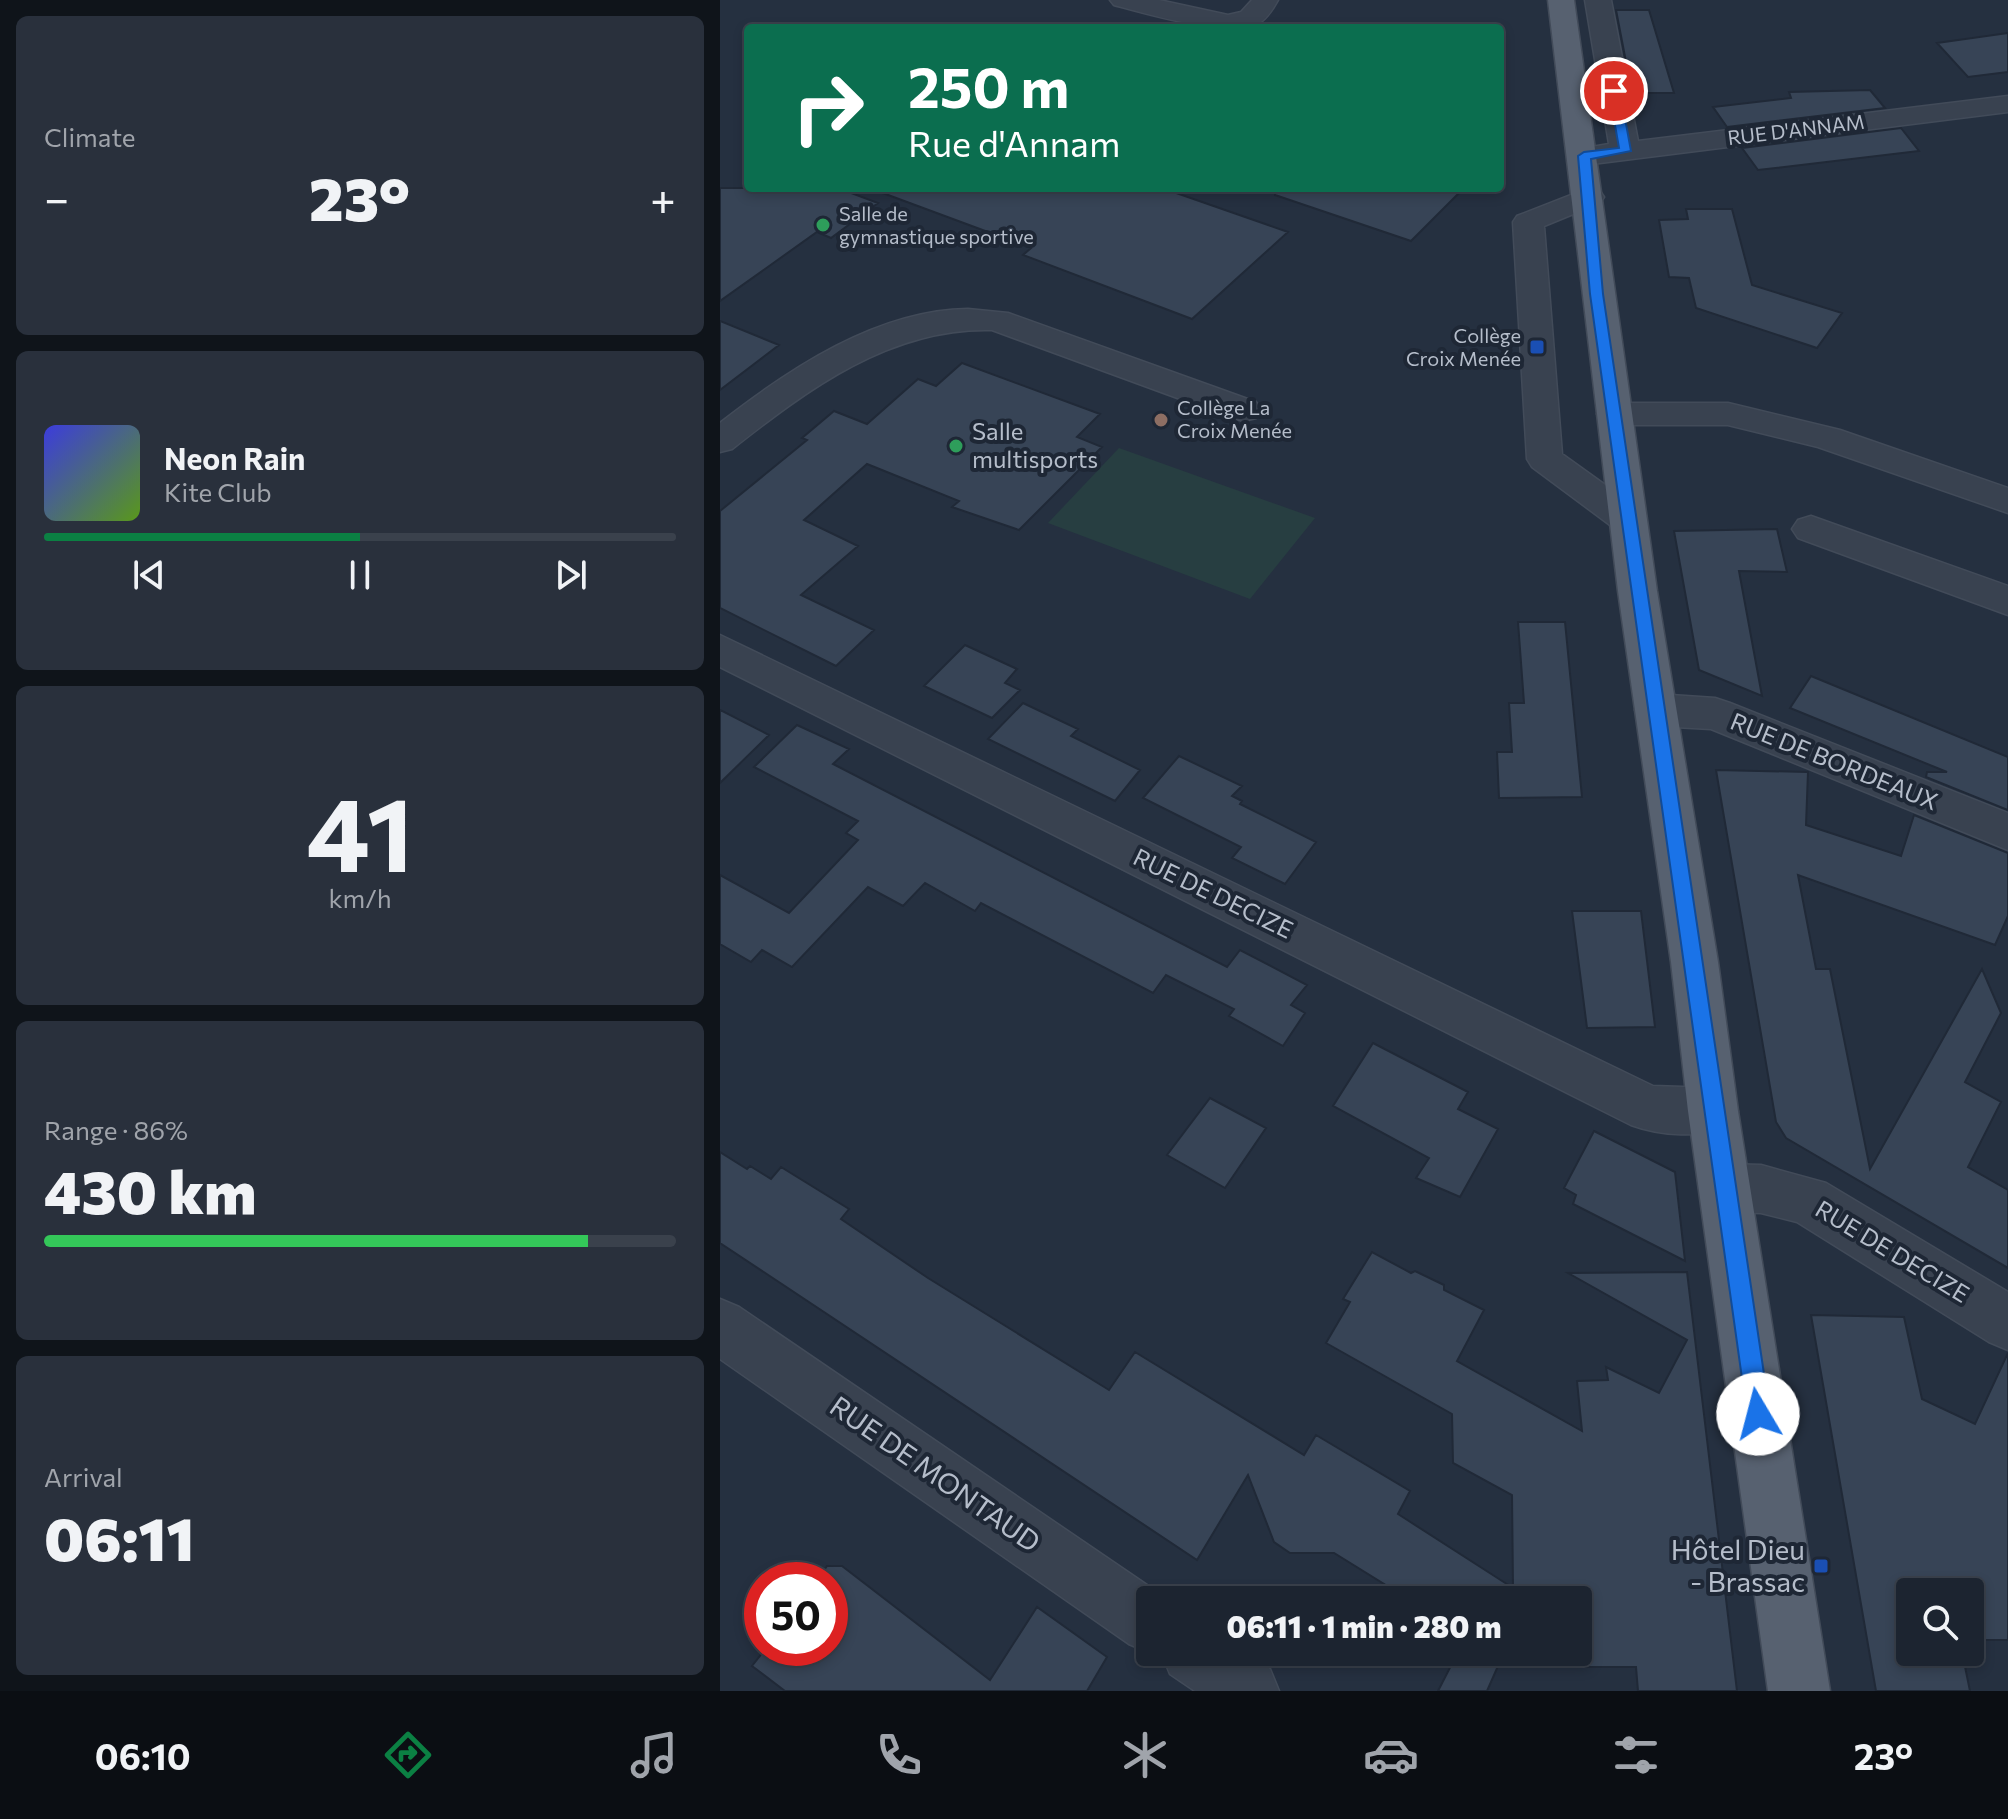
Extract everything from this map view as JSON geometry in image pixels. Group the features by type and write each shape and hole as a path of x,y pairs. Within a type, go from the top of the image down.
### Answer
{"main road":[{"path":"1561,0 1584,156 1597,294 1627,519 1704,1026 1713,1111 1799,1691"}],"street":[{"path":"1123,0 1228,23 1244,23 1256,15 1265,0"},
{"path":"1598,0 1625,151"},
{"name":"RUE D'ANNAM","path":"1584,156 2008,104"},
{"path":"1968,109 2008,121"},
{"path":"1589,197 1528,222 1545,459 1627,519"},
{"path":"726,429 833,361 893,334 954,319 996,320 1244,410"},
{"path":"1614,414 1728,414 1828,438 2008,501"},
{"path":"1811,529 2008,601"},
{"name":"RUE DE DECIZE","path":"720,650 1649,1109 1713,1111"},
{"name":"RUE DE BORDEAUX","path":"1656,710 1715,714 2008,832"},
{"name":"RUE DE DECIZE","path":"1725,1188 1761,1189 1808,1200 2008,1323"},
{"name":"RUE DE MONTAUD","path":"720,1326 1136,1613"},
{"path":"1212,1666 1248,1691"}],"green space":[{"path":"1119,448 1315,518 1250,599 1048,523"}],"building":[{"path":"1616,10 1649,10 1674,93 1632,93"},
{"path":"2008,33 2008,72 1968,77 1937,43"},
{"path":"1870,90 1885,108 1727,127 1713,107 1791,98 1789,92"},
{"path":"1901,128 1919,151 1758,170 1742,148"},
{"path":"720,188 744,188 744,192 849,192 878,203 831,238 817,232 720,301"},
{"path":"880,192 1173,192 1288,232 1192,319 1023,255 1031,248"},
{"path":"1275,192 1460,192 1411,241 1275,195"},
{"path":"1686,209 1732,209 1752,285 1842,313 1817,348 1696,308 1689,278 1669,277 1659,220 1688,219"},
{"path":"720,321 779,345 720,390"},
{"path":"962,363 1100,414 1077,437 1102,447 1019,530 952,507 959,501 867,464 804,520 858,546 801,595 874,630 836,666 720,608 720,511 807,440 802,438 834,411 867,424 918,379 936,386"},
{"path":"1777,529 1787,572 1739,571 1762,696 1699,670 1674,531"},
{"path":"1518,622 1565,622 1582,797 1499,798 1497,752 1512,752 1509,703 1524,703"},
{"path":"965,645 1017,669 1005,683 1020,690 992,718 924,686"},
{"path":"1811,676 2008,757 2008,810 1926,777 1927,772 1947,772 1790,708"},
{"path":"1023,703 1078,729 1071,736 1140,770 1115,801 988,739"},
{"path":"720,710 769,735 720,783"},
{"path":"797,725 849,749 833,764 1227,967 1240,950 1307,985 1291,1005 1305,1013 1283,1046 1229,1016 1234,1009 1166,975 1153,993 981,903 975,911 925,883 903,906 868,887 792,967 762,950 751,962 720,944 720,875 789,913 858,840 846,833 858,821 754,767"},
{"path":"1179,756 1242,786 1232,796 1242,801 1240,804 1316,842 1285,884 1232,858 1241,847 1143,798"},
{"path":"1716,770 1808,772 1806,825 1901,856 1914,815 2008,853 2008,916 1995,945 1798,875 1816,969 1830,969 1870,1169 1982,969 2001,1013 1965,1082 2001,1102 1968,1167 2008,1190 2008,1268 1786,1138 1776,1122"},
{"path":"1572,911 1641,911 1655,1027 1587,1028"},
{"path":"1373,1043 1468,1092 1458,1109 1498,1129 1460,1197 1416,1178 1429,1158 1333,1106"},
{"path":"1210,1098 1266,1128 1225,1188 1167,1155"},
{"path":"1594,1131 1675,1172 1685,1261 1573,1204 1576,1195 1564,1188"},
{"path":"720,1152 771,1179 781,1167 849,1209 841,1219 928,1278 1109,1390 1135,1352 1304,1455 1316,1435 1410,1491 1398,1514 1510,1586 1387,1586 1334,1553 1290,1553 1274,1542 1248,1475 1197,1560 720,1243"},
{"path":"1372,1252 1411,1273 1415,1271 1444,1285 1444,1290 1484,1310 1457,1361 1582,1431 1577,1381 1608,1380 1606,1367 1659,1393 1687,1340 1568,1273 1687,1272 1737,1691 1638,1691 1636,1667 1518,1667 1592,1666 1592,1586 1513,1586 1512,1495 1453,1463 1452,1414 1326,1343 1350,1302 1343,1299"},
{"path":"1811,1315 1904,1317 1922,1399 1975,1424 2008,1353 2008,1640 1984,1640 1984,1578 1896,1578 1896,1666 1965,1666 1970,1691 1876,1691"},
{"path":"848,1571 990,1680 1037,1607 1107,1657 1087,1691 785,1691 752,1666 848,1666"},
{"path":"1451,1666 1498,1666 1487,1691 1438,1691"}],"place":[{"name":"Salle de gymnastique sportive","path":"823,225"},
{"name":"Collège Croix Menée","path":"1537,347"},
{"name":"Collège La Croix Menée","path":"1161,420"},
{"name":"Salle multisports","path":"956,446"},
{"name":"Hôtel Dieu - Brassac","path":"1821,1566"}],"route":[{"path":"1614,91 1625,151 1584,156 1597,294 1758,1414"}]}
